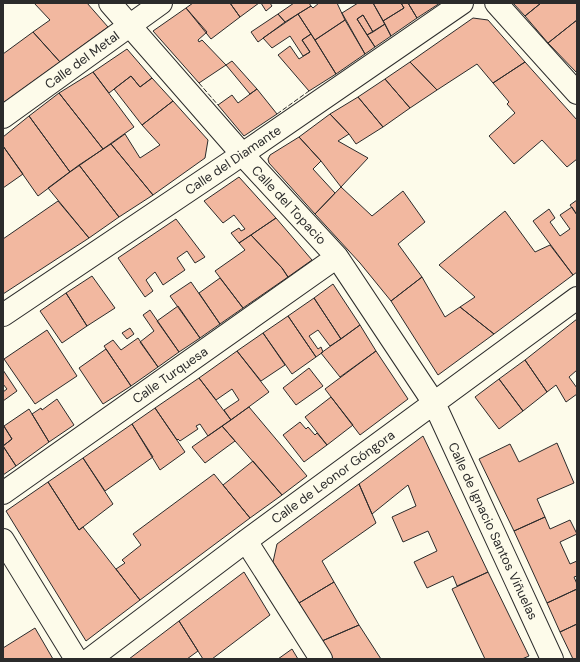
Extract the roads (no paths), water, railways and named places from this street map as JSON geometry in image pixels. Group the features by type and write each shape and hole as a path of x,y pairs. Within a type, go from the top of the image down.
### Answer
{"street":[{"name":"Calle del Topacio","path":"110,3 242,154 338,257 434,403"},
{"name":"Calle del Metal","path":"3,117 161,3"},
{"name":"Calle del Diamante","path":"3,315 242,154 462,3"},
{"path":"496,3 577,93"},
{"name":"Calle Turquesa","path":"3,493 338,257"},
{"name":"Calle de Leonor Góngora","path":"90,659 246,541 577,298"},
{"name":"Calle de Ignacio Santos Viñuelas","path":"434,403 552,659"},
{"path":"3,540 76,659"},
{"path":"246,541 321,659"}]}
